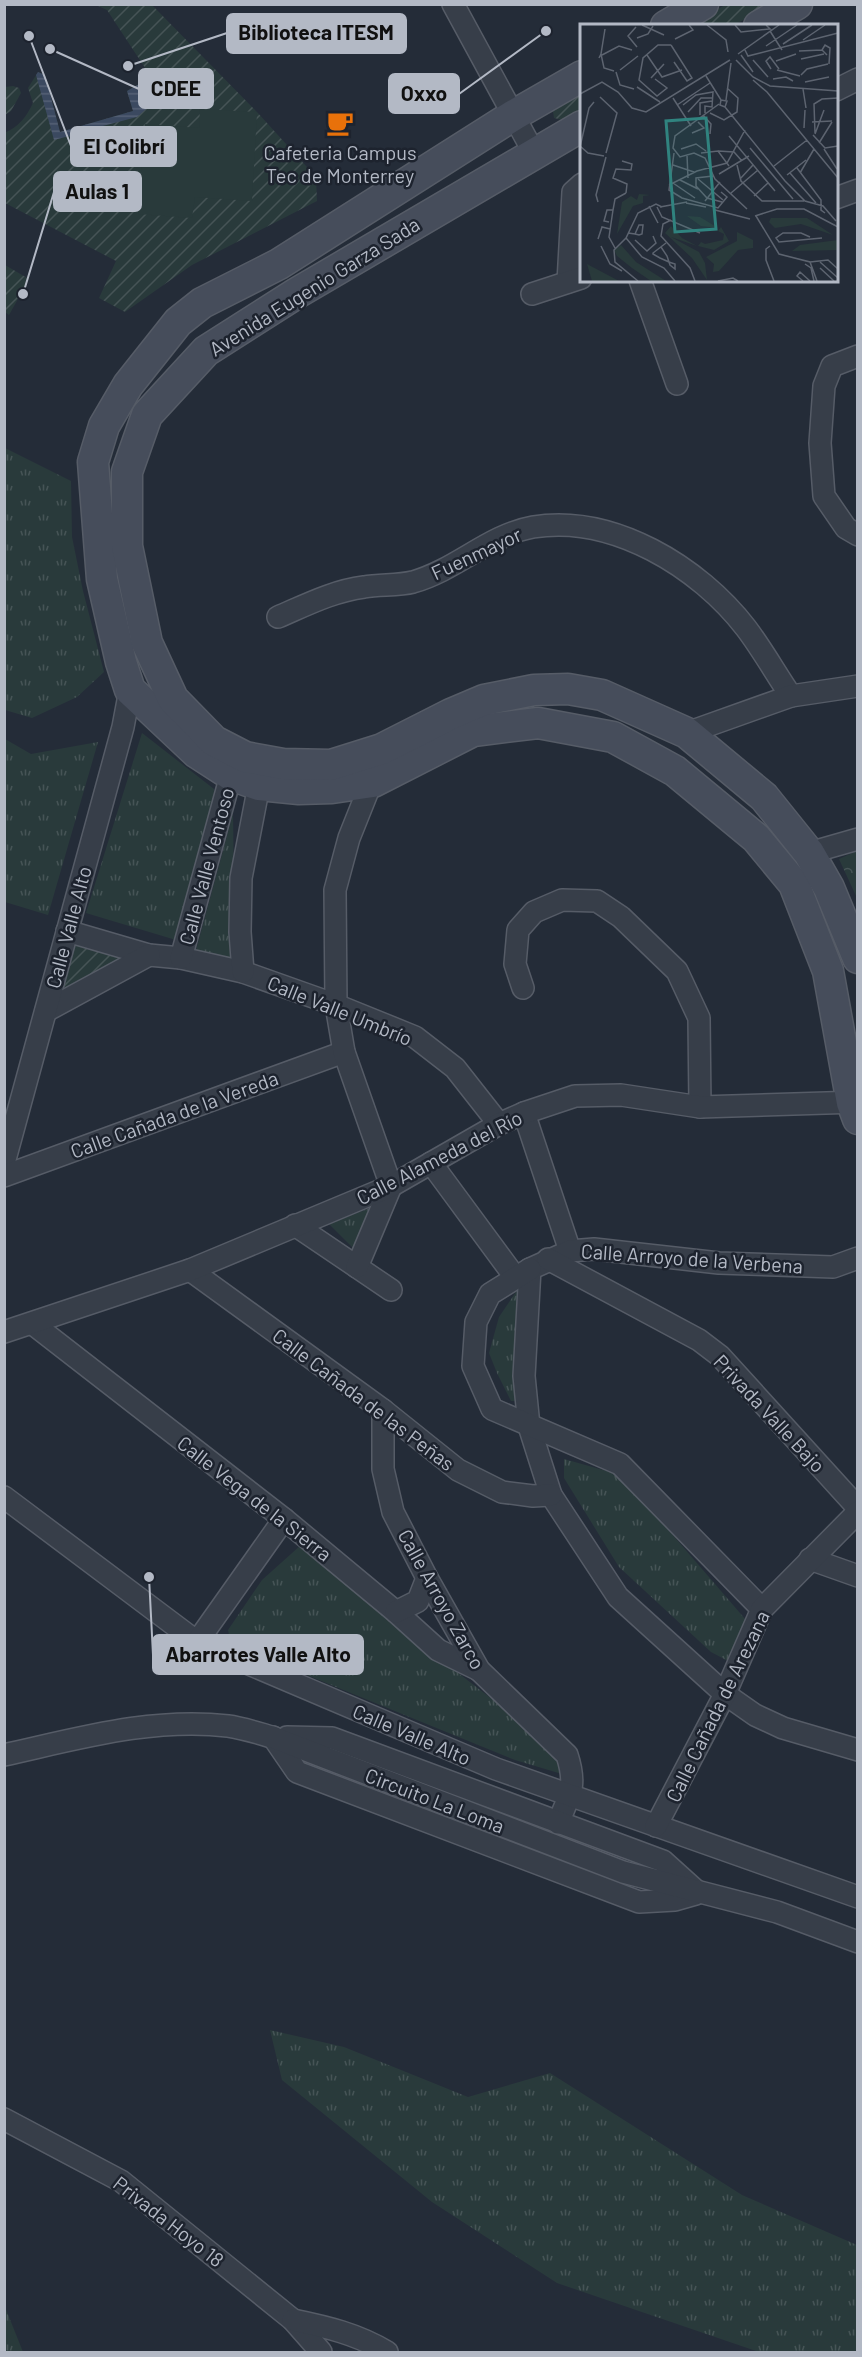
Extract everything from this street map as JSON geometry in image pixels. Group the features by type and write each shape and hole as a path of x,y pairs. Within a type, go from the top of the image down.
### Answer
{"street":[{"path":"453,4 534,153"},
{"path":"669,24 703,4"},
{"path":"762,24 796,4"},
{"name":"Avenida Eugenio Garza Sada","path":"130,690 116,643 102,579 96,528 93,462 104,426 128,385 178,322 202,303 279,264 514,115 580,77"},
{"path":"838,89 858,79"},
{"name":"Avenida Eugenio Garza Sada","path":"580,127 297,293 206,351 147,415 127,472 127,546 147,643 173,699 214,741 245,757 283,764 331,765 382,749 484,700 534,690 568,688 602,695 687,733 765,797 809,853 829,888 858,958"},
{"path":"531,294 575,280 573,192 580,186"},
{"path":"838,198 858,190"},
{"path":"279,264 297,293"},
{"path":"641,282 677,384"},
{"path":"858,356 832,366 824,386 819,443 824,496 846,528 858,535"},
{"name":"Fuenmayor","path":"278,617 342,591 412,582 464,560 494,541 532,527 564,526 594,529 622,537 652,550 701,582 745,627 791,696"},
{"path":"687,733 791,696 858,686"},
{"path":"130,690 197,753 231,775 259,785 321,788 373,782 473,731 538,723 613,737 675,771 756,838 794,884 828,971 856,1108"},
{"name":"Calle Valle Alto","path":"4,1163 123,727 130,690"},
{"path":"357,1267 392,1186 344,1052 336,1005 335,890 349,838 373,782 382,749"},
{"name":"Calle Valle Ventoso","path":"181,958 231,775"},
{"name":"Calle Valle Ventoso","path":"243,972 240,932 241,878 259,785"},
{"path":"809,853 858,839"},
{"path":"523,988 515,964 518,930 534,912 562,900 597,902 621,917 677,971 699,1018 700,1107"},
{"name":"Calle Valle Umbrío","path":"67,931 148,956 181,958 243,972 336,1005 415,1037 455,1068 499,1124"},
{"path":"46,1011 148,956"},
{"name":"Calle Cañada de la Vereda","path":"4,1176 344,1052"},
{"name":"Calle Alameda del Río","path":"4,1332 190,1270 392,1186 499,1124 575,1096 621,1095 700,1107 856,1108"},
{"path":"524,1113 570,1251"},
{"path":"430,1163 531,1268 524,1376 529,1426 551,1495 618,1597 724,1694 755,1715 783,1728 858,1750"},
{"path":"295,1225 391,1290"},
{"name":"Calle Arroyo de la Verbena","path":"762,1609 620,1464 492,1409 473,1366 476,1322 490,1294 531,1268 570,1251 594,1249 719,1263 833,1267 858,1258"},
{"name":"Privada Valle Bajo","path":"531,1268 699,1340 720,1356 858,1510"},
{"name":"Calle Cañada de las Peñas","path":"190,1270 383,1410 458,1470 502,1492 533,1496 551,1495"},
{"name":"Calle Vega de la Sierra","path":"33,1324 284,1519 438,1650 479,1670"},
{"name":"Calle Arroyo Zarco","path":"383,1410 383,1469 393,1512 427,1578 479,1670 567,1755 573,1774 570,1794 558,1823"},
{"name":"Calle Valle Alto","path":"4,1497 197,1642 496,1769 858,1897"},
{"name":"Calle Cañada de Arezana","path":"656,1826 724,1694 762,1609 858,1510"},
{"path":"197,1642 284,1519"},
{"path":"810,1559 858,1576"},
{"path":"396,1612 418,1601 427,1578"},
{"name":"Circuito La Loma","path":"4,1755 112,1731 177,1724 229,1726 273,1737 623,1872 777,1912 858,1942"},
{"path":"273,1737 332,1738 663,1861 699,1893"},
{"name":"Privada Hoyo 18","path":"4,2119 121,2181 293,2320 321,2352"},
{"name":"Privada Hoyo 18","path":"293,2320 347,2333 364,2339 387,2352"}],"green space":[{"path":"96,5 152,5 257,112 316,177 317,201 192,265 125,312 99,298 116,261 5,203 4,133 18,125 31,108 33,103 28,88 38,72 45,75 60,132 133,111 127,91 151,77 107,10"},
{"path":"725,5 771,5 736,24 692,24"},
{"path":"5,87 19,88 21,93 11,111 5,115"},
{"path":"580,87 580,113 567,121 554,118 552,105"},
{"path":"200,109 257,112 252,201 195,197 192,218 138,214 145,124 199,128"},
{"path":"5,265 29,279 9,315 5,312"},
{"path":"5,448 71,481 72,537 104,672 77,697 32,718 5,710"},
{"path":"142,733 214,789 212,821 176,940 86,913"},
{"path":"5,739 31,754 98,742 48,915 5,902"},
{"path":"233,814 235,967 195,954"},
{"path":"857,851 857,898 839,859"},
{"path":"72,941 127,955 56,998"},
{"path":"378,1205 360,1255 329,1224"},
{"path":"520,1286 521,1401 511,1401 489,1353 499,1317"},
{"path":"564,1459 621,1475 746,1620 728,1661 711,1652 619,1567 564,1478"},
{"path":"301,1545 431,1652 545,1740 565,1761 562,1774 515,1760 231,1644 228,1630 262,1580"},
{"path":"270,2030 344,2047 468,2097 550,2073 742,2195 857,2245 857,2352 759,2352 557,2283 432,2202 282,2080"},
{"path":"5,2307 23,2352 5,2352"}],"water":[{"path":"38,72 45,75 60,132 133,111 127,91 139,84 146,109 137,117 95,128 74,141 69,136 54,140 36,75"}],"place":[{"name":"Oxxo","path":"546,31"},
{"name":"El Colibrí","path":"29,36"},
{"name":"CDEE","path":"50,49"},
{"name":"Biblioteca ITESM","path":"128,66"},
{"name":"Cafeteria Campus Tec de Monterrey","path":"340,123"},
{"name":"Aulas 1","path":"23,294"},
{"name":"Abarrotes Valle Alto","path":"149,1577"}]}
